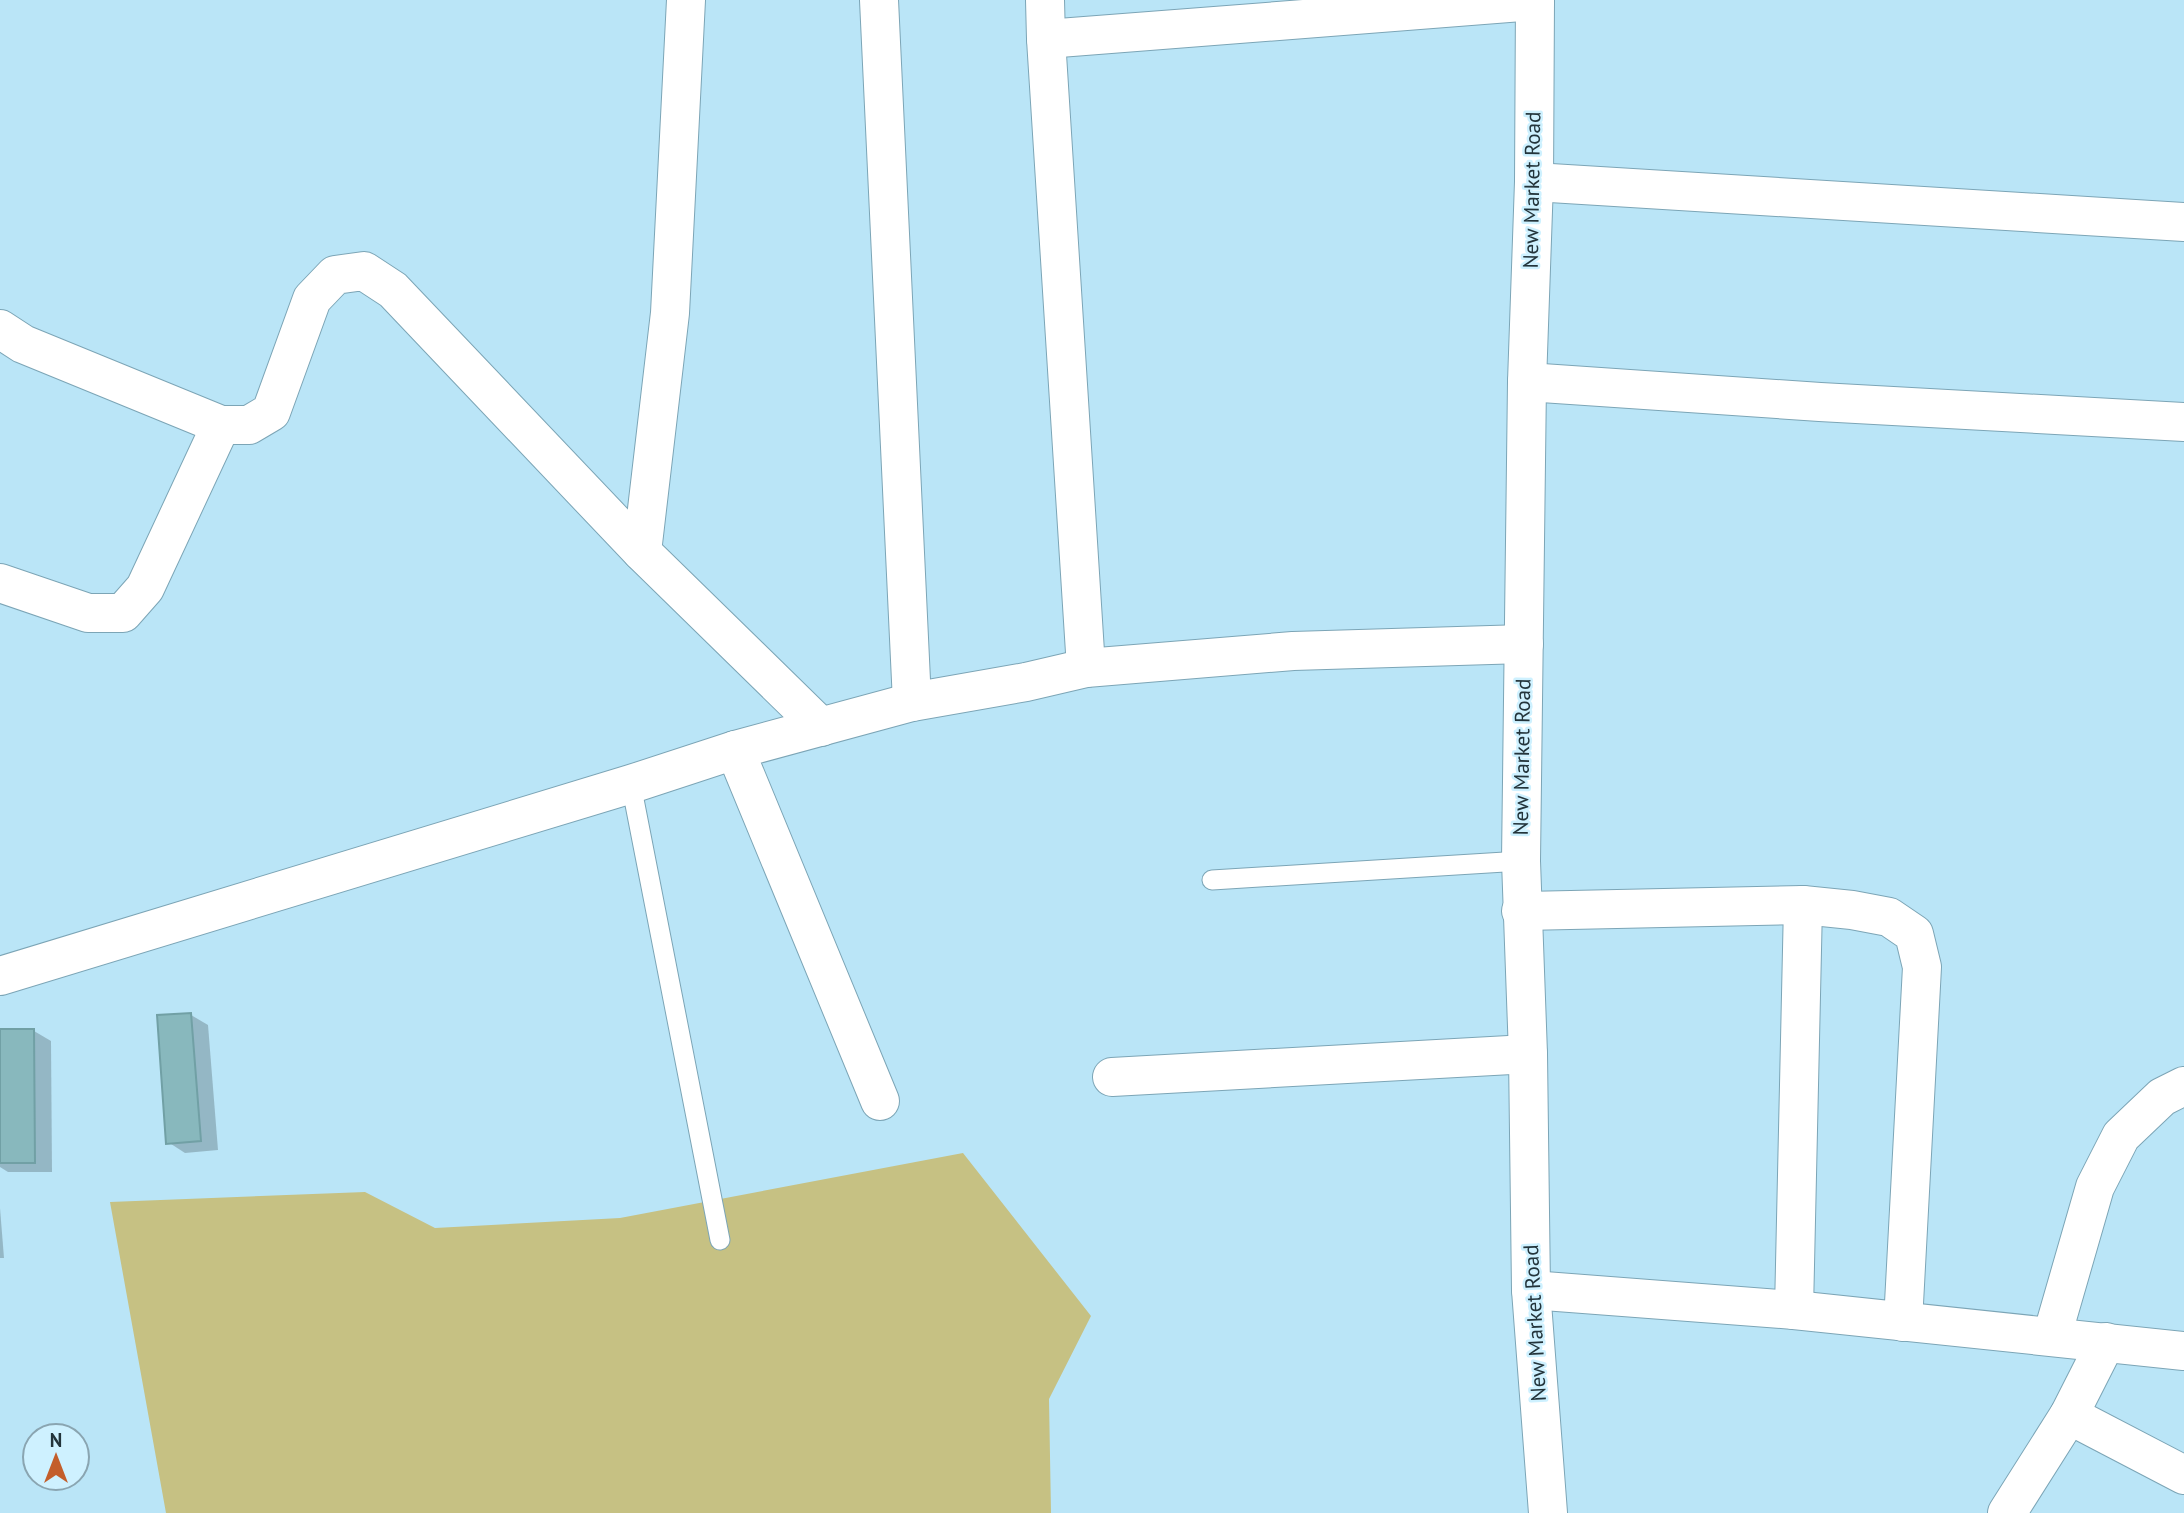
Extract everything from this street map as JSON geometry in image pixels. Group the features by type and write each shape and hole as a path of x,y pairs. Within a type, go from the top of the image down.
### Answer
{"street":[{"path":"642,552 671,300 686,0"},
{"path":"879,0 912,702"},
{"path":"1045,0 1086,668"},
{"path":"1046,39 1535,1"},
{"name":"New Market Road","path":"1535,1 1534,182 1527,382 1521,911 1528,1054 1531,1290 1548,1513"},
{"path":"1534,182 2184,222"},
{"path":"0,329 23,344 221,425 249,425 271,412 312,299 335,275 364,271 393,290 642,552 821,727"},
{"path":"1527,382 1820,402 2184,422"},
{"path":"0,583 88,613 123,613 145,588 221,425"},
{"path":"0,976 735,750 912,702 1026,682 1086,668 1293,651 1524,644"},
{"path":"735,750 880,1101"},
{"path":"1794,1310 1803,905"},
{"path":"1521,911 1803,905 1889,916 1914,934 1922,967 1903,1322"},
{"path":"1112,1077 1528,1054"},
{"path":"2052,1336 2095,1187 2121,1136 2162,1097 2184,1086"},
{"path":"1531,1290 1794,1310 2184,1351"},
{"path":"2007,1513 2069,1415 2106,1342"},
{"path":"2069,1415 2184,1475"}],"lane":[{"path":"631,784 720,1240"},
{"path":"1212,880 1521,861"}],"shaded area":[{"path":"963,1153 1091,1316 1049,1399 1051,1513 166,1513 110,1202 365,1192 435,1228 620,1218"}],"building":[{"path":"191,1013 201,1141 166,1144 157,1015"},
{"path":"0,1029 34,1029 35,1163 0,1163"}]}
